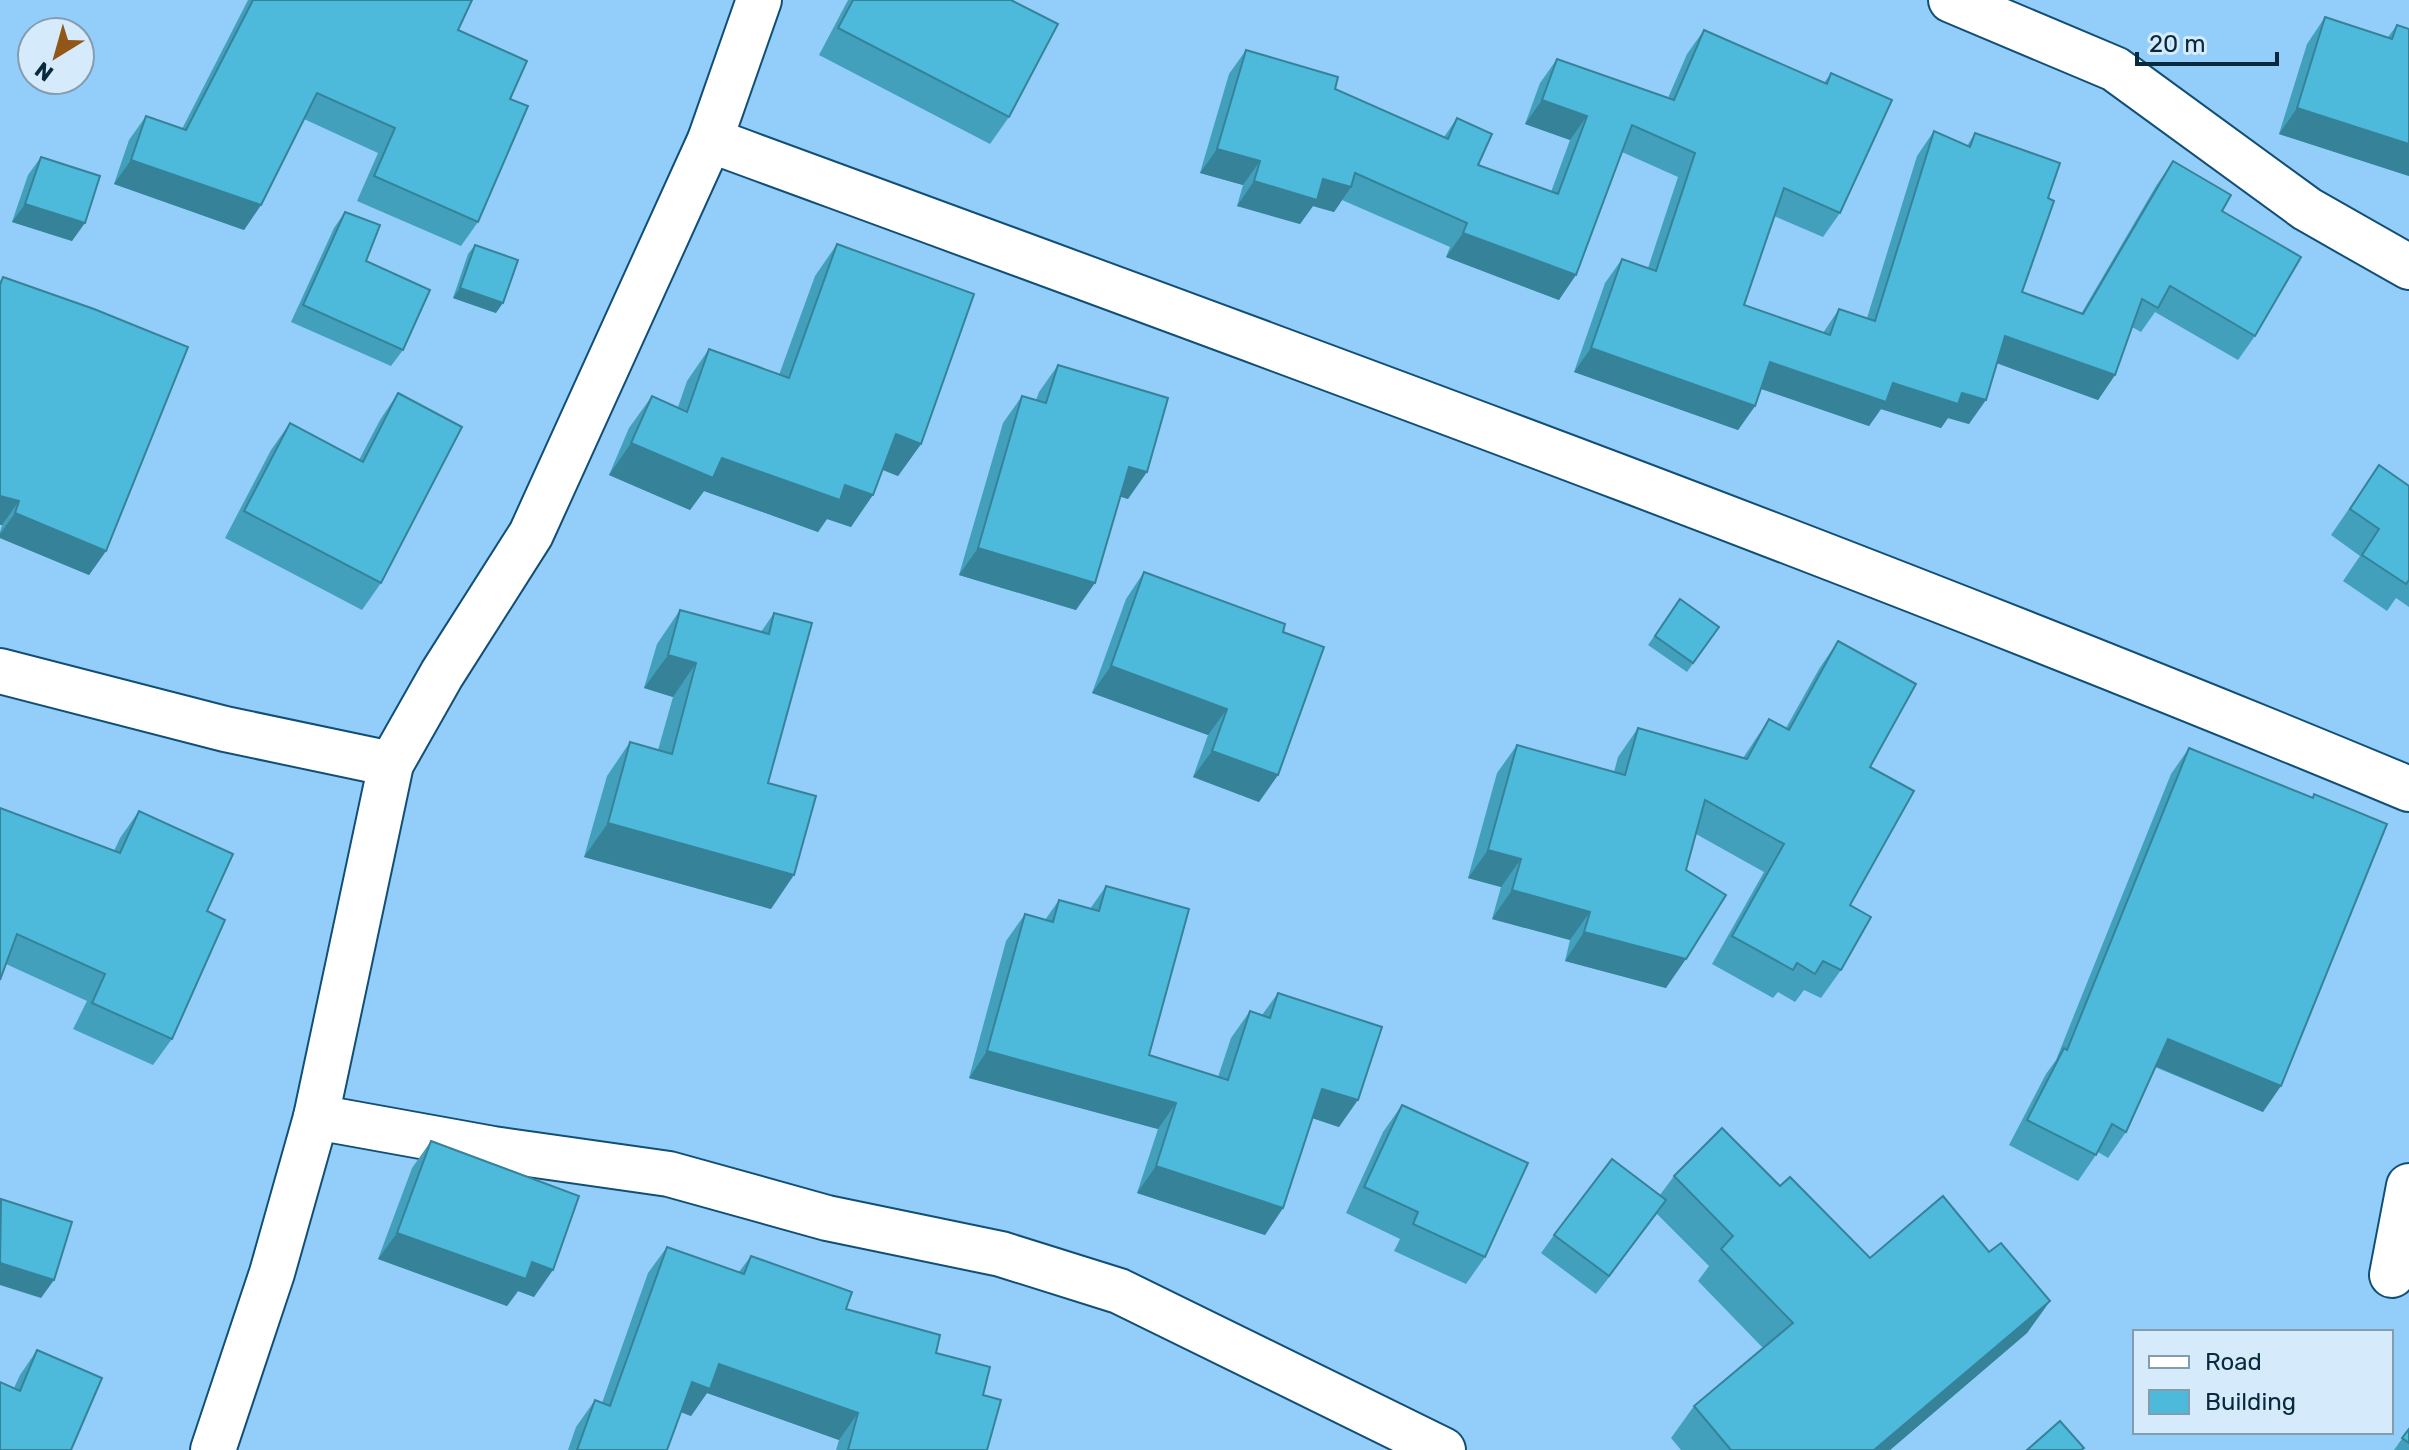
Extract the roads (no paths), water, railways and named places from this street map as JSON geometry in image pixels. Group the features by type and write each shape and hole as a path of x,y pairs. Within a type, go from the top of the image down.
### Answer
{"street":[{"path":"213,1450 272,1273 316,1117 391,764 442,674 531,534 710,140 759,0"},
{"path":"1951,0 2115,69 2307,209 2409,267"},
{"path":"710,140 1539,446 2167,688 2409,789"},
{"path":"0,671 225,729 391,764"},
{"path":"316,1117 493,1149 669,1174 827,1218 1001,1254 1119,1291 1443,1450"},
{"path":"2392,1275 2409,1186"}]}
